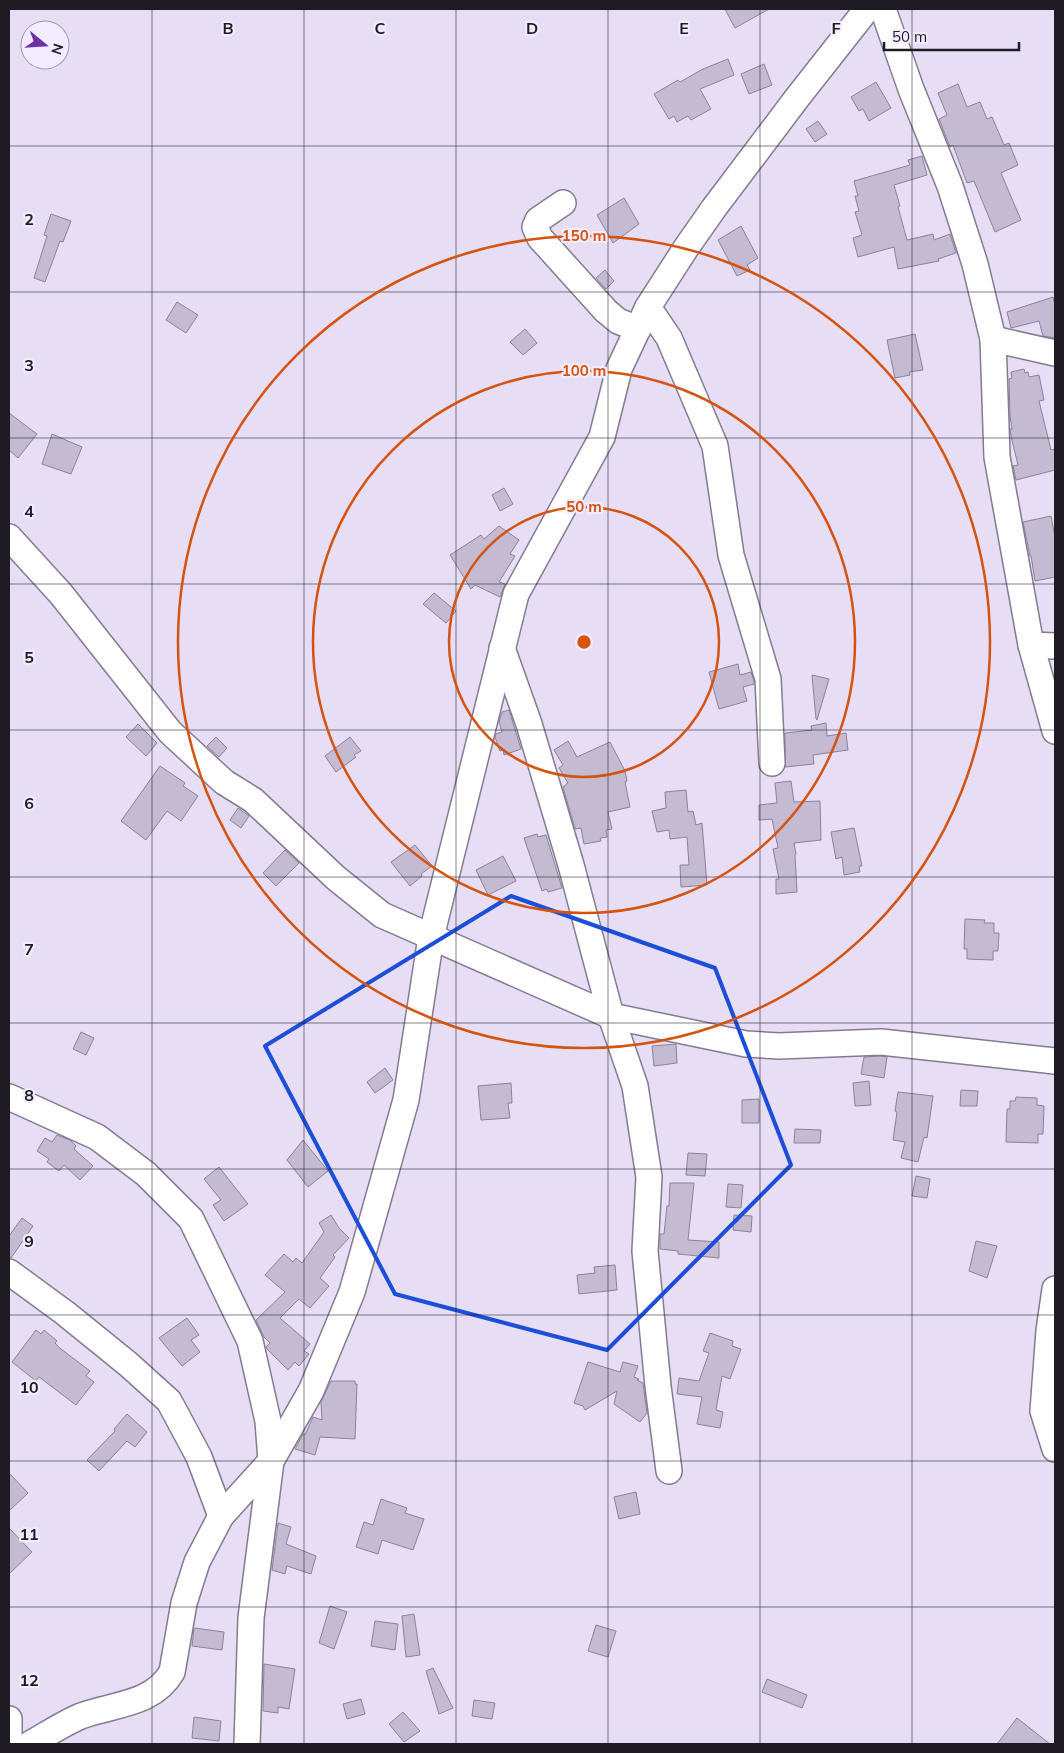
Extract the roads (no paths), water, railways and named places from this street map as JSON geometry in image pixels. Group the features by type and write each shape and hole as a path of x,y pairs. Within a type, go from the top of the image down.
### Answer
{"street":[{"path":"30,1744 80,1717 143,1698 166,1682 172,1672 184,1603 197,1562 221,1516 271,1461 311,1391 352,1292 406,1100 431,937 516,594 602,437 619,369 643,318 686,248 714,208 867,9"},
{"path":"883,9 950,186 975,264 993,339 997,457 1031,645 1055,731"},
{"path":"563,203 538,220 534,227 540,238 606,311 618,320 643,318 668,338 715,446 731,555 768,679 772,763"},
{"path":"993,339 1055,353"},
{"path":"9,537 61,594 170,732 224,782 253,800 336,878 382,914 611,1016 746,1044 779,1046 882,1042 1055,1061"},
{"path":"1031,645 1055,646"},
{"path":"502,648 529,724 569,855 611,1016 635,1086 649,1177 645,1251 658,1386 669,1471"},
{"path":"9,1096 98,1137 146,1174 190,1219 250,1341 268,1421 271,1461 251,1618 247,1744"},
{"path":"9,1272 65,1313 128,1364 169,1401 199,1457 221,1516"},
{"path":"1055,1289 1049,1331 1042,1411 1055,1449"},
{"path":"9,1719 9,1744"}]}
